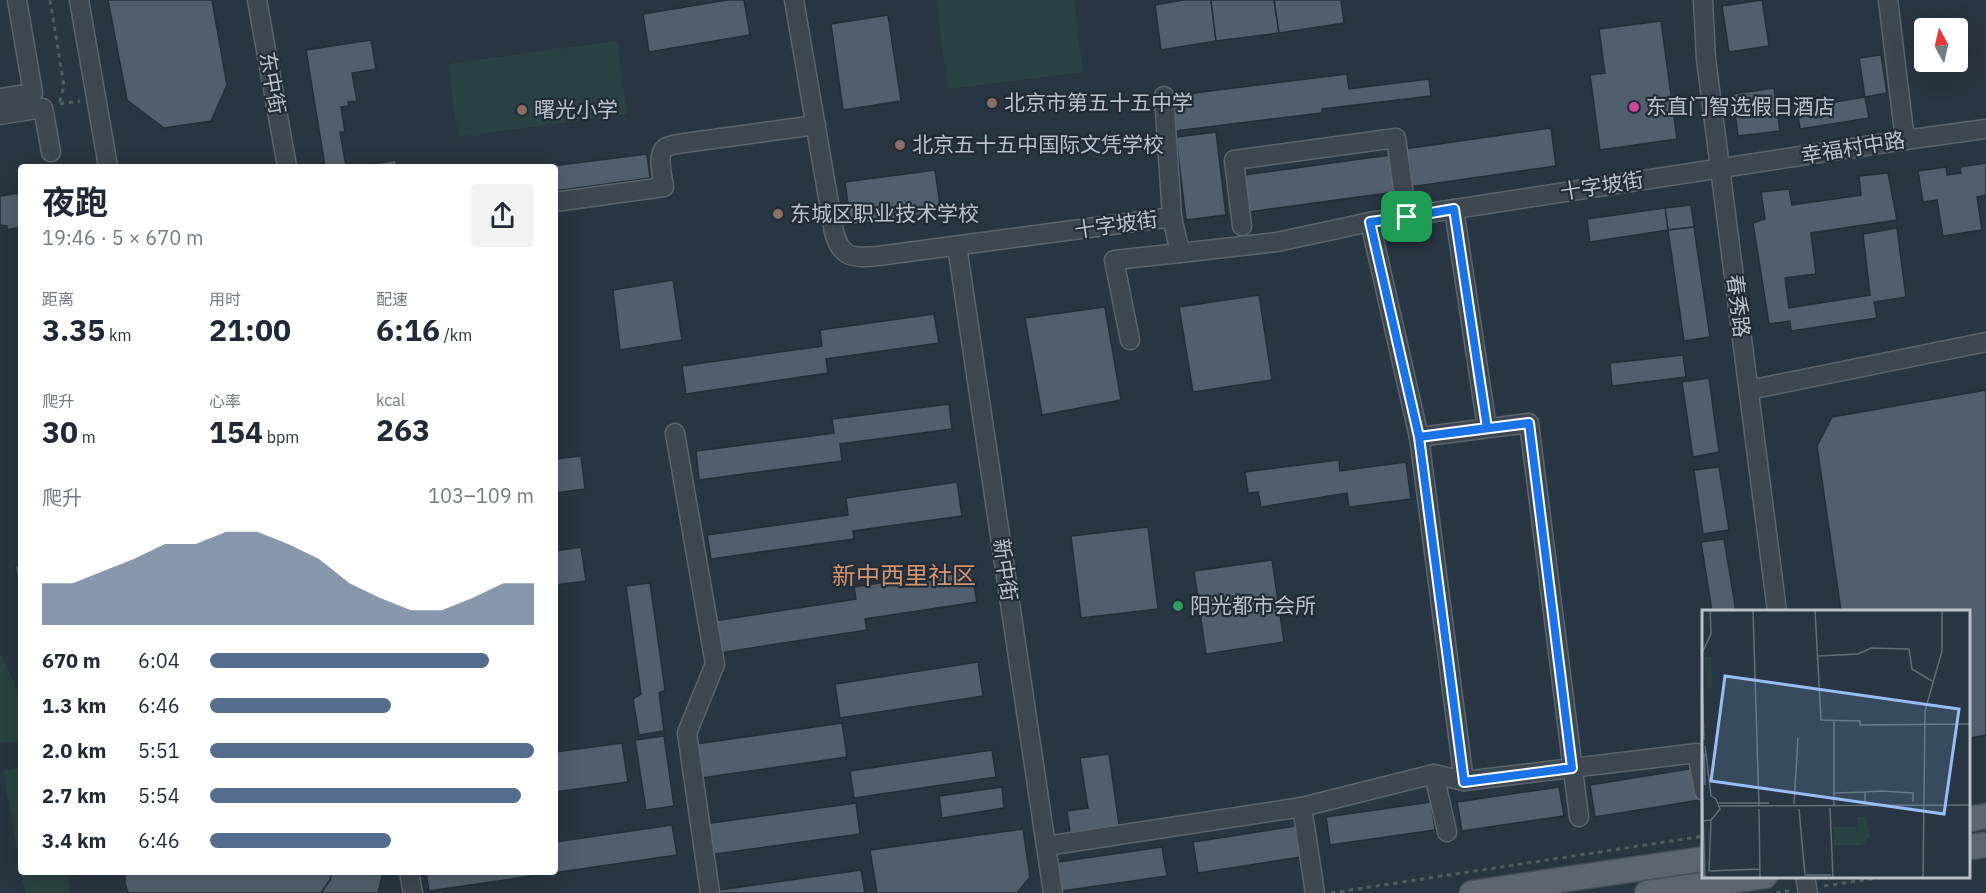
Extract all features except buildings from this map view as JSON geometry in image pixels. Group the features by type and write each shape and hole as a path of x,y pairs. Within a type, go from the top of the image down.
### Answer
{"main road":[{"path":"1971,819 1986,816"},
{"path":"1971,847 1986,845"},
{"path":"1472,893 1702,859"},
{"path":"1647,893 1751,878"}],"street":[{"path":"0,98 33,93 18,0"},
{"path":"79,0 108,164"},
{"name":"东中街","path":"257,0 286,164"},
{"name":"十字坡街","path":"794,0 836,238 838,245 845,253 857,257 1172,217 1179,253 1277,242 1370,222 1720,168"},
{"name":"春秀路","path":"1703,0 1706,59 1777,610"},
{"path":"1888,0 1905,140"},
{"path":"1164,96 1172,217"},
{"path":"0,115 51,106 51,152"},
{"path":"558,202 664,187 660,160 666,147 684,142 816,125"},
{"name":"幸福村中路","path":"1720,168 1986,129"},
{"path":"1242,226 1234,160 1396,138 1407,217"},
{"path":"1454,209 1487,428"},
{"path":"1370,222 1419,437 1464,782"},
{"name":"新中街","path":"957,246 1053,893"},
{"path":"1130,340 1114,261 1179,253"},
{"path":"1749,390 1986,342"},
{"path":"1419,437 1529,423 1580,817"},
{"path":"675,433 715,664 687,733 710,893"},
{"path":"1046,846 1302,807 1434,774 1464,782 1697,753 1702,780"},
{"path":"1434,774 1447,831"},
{"path":"1302,807 1315,893"},
{"path":"409,875 412,893"}],"path":[{"path":"50,0 64,86 51,106"},
{"path":"51,106 96,99"},
{"path":"1331,893 1702,836"},
{"path":"1774,893 1807,886 1874,878"}],"green space":[{"path":"936,0 1074,0 1083,72 948,89"},
{"path":"617,41 627,114 458,137 448,64"},
{"path":"0,653 18,691 18,741 0,743"},
{"path":"18,768 18,854 3,771"},
{"path":"22,875 67,875 70,893 25,893"}],"place":[{"name":"北京市第五十五中学","path":"992,103"},
{"name":"东直门智选假日酒店","path":"1634,107"},
{"name":"曙光小学","path":"522,110"},
{"name":"北京五十五中国际文凭学校","path":"900,145"},
{"name":"东城区职业技术学校","path":"778,214"},
{"name":"阳光都市会所","path":"1178,606"}],"district":[{"name":"新中西里社区","path":"904,576"}],"route":[{"path":"1407,217 1370,222 1419,437 1529,423 1572,768 1464,782 1419,437 1487,428 1454,209 1407,217"}]}
